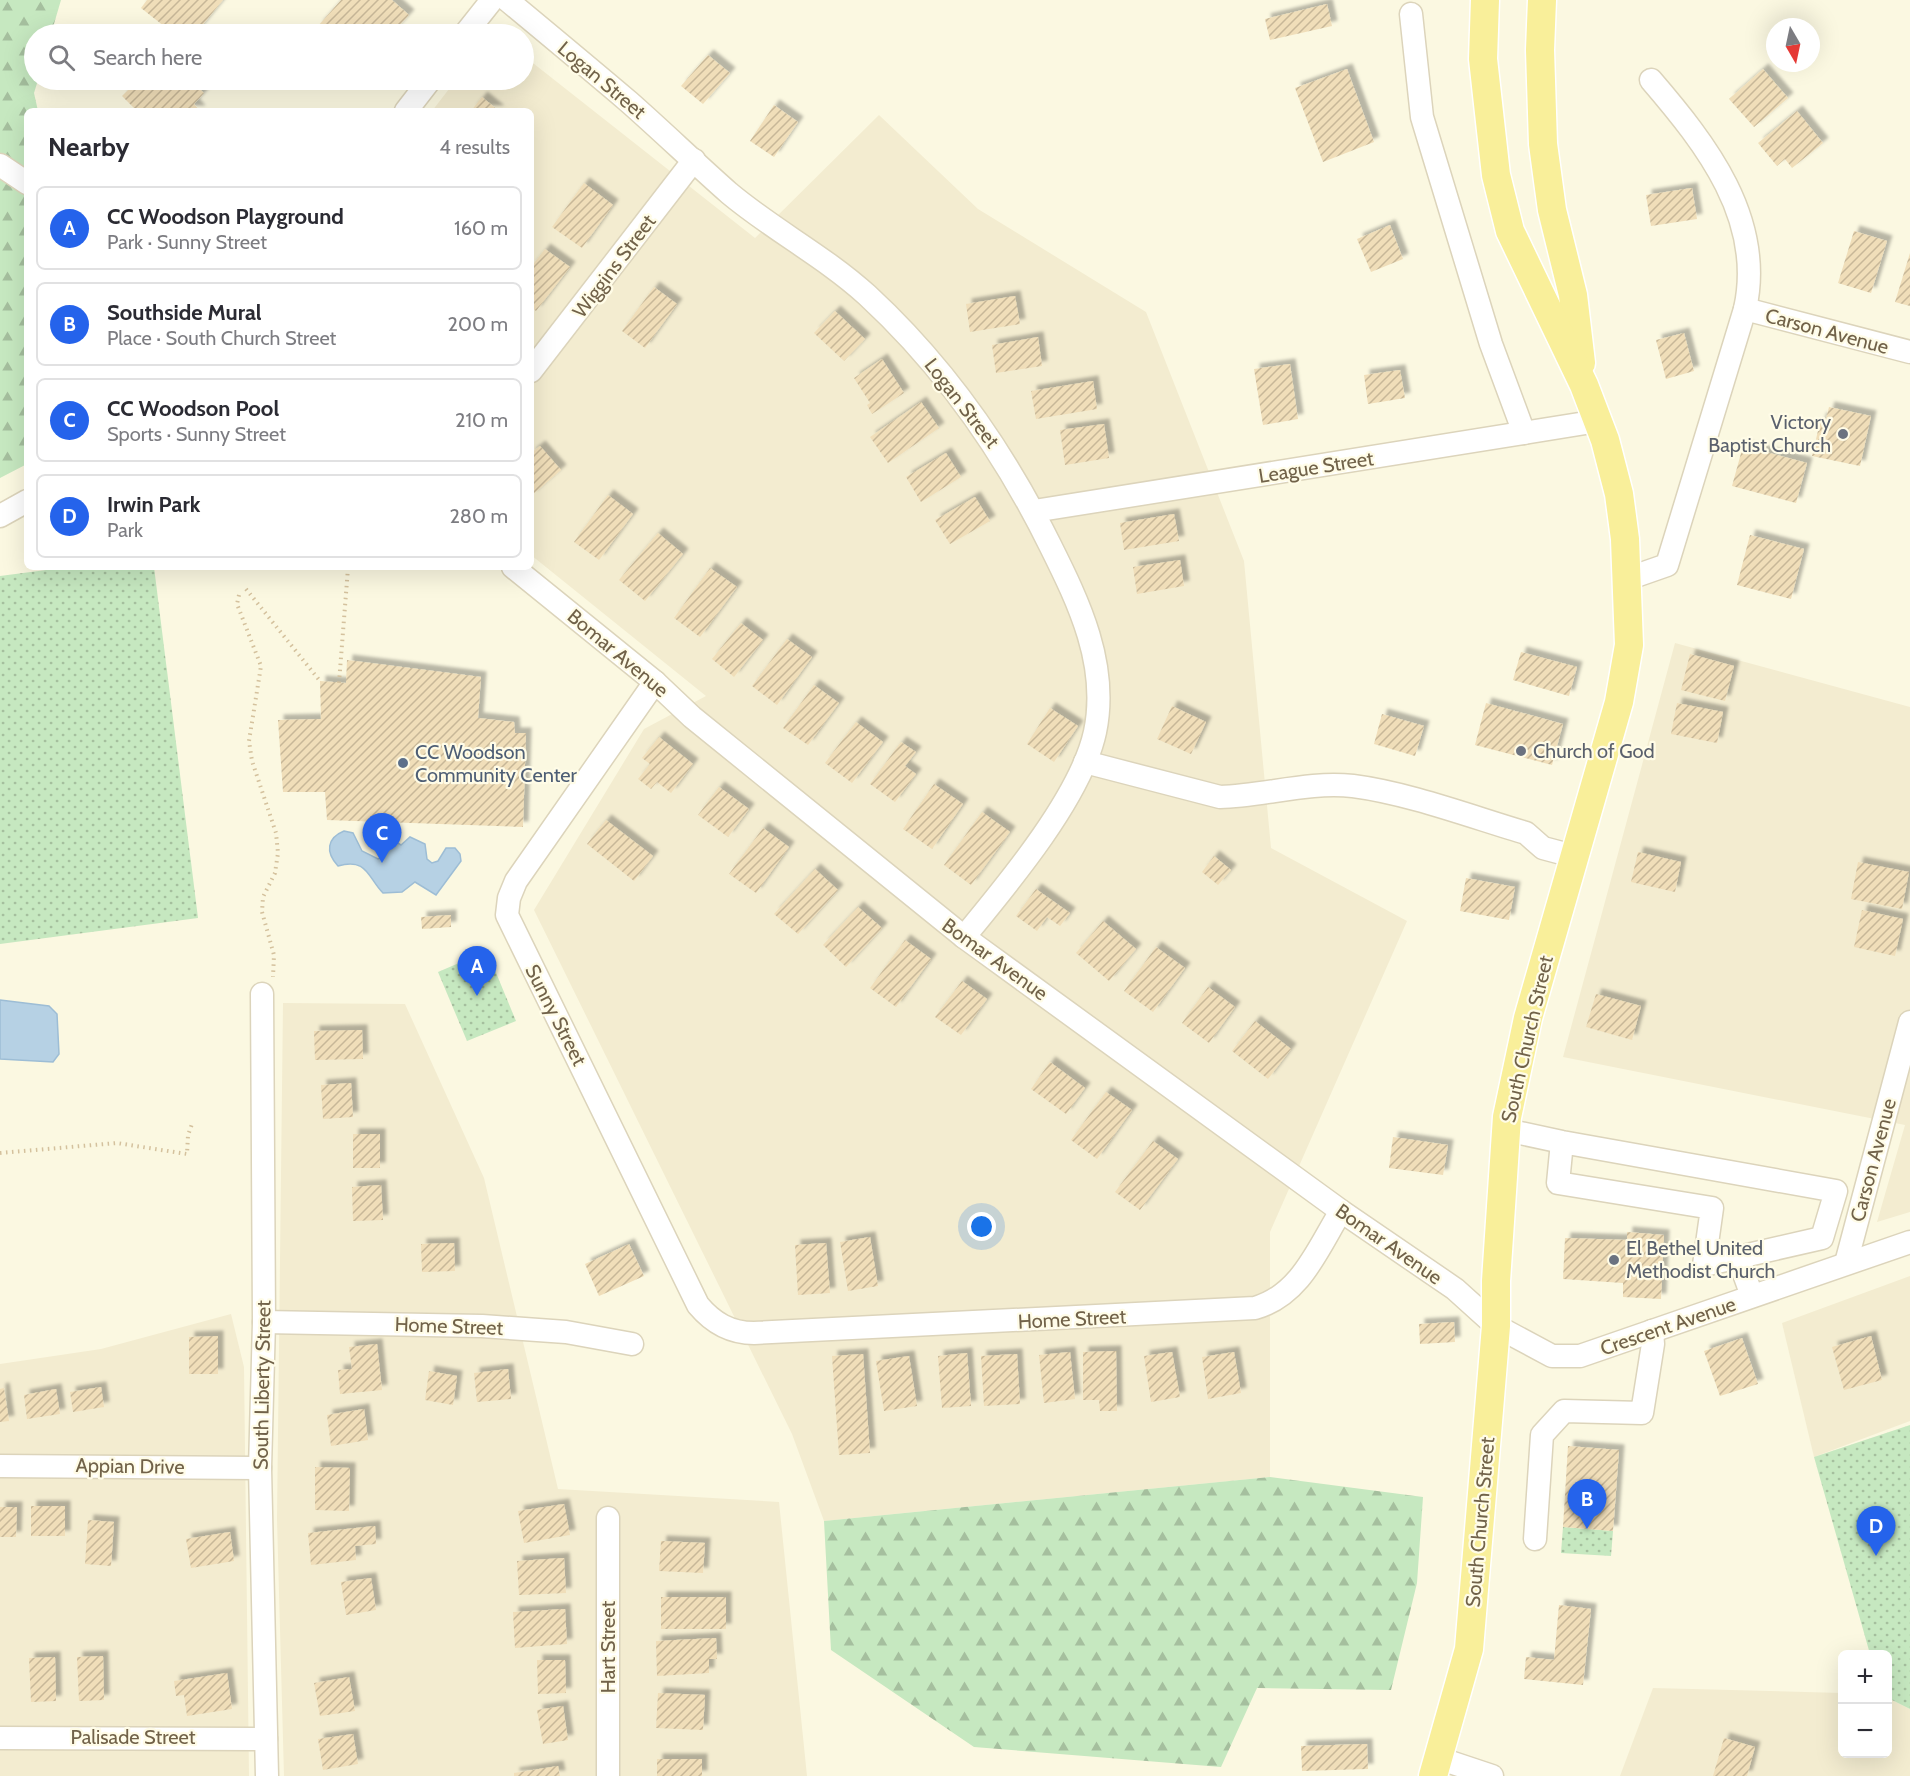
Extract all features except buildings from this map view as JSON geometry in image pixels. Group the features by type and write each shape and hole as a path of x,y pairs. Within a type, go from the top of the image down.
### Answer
{"main road":[{"path":"1485,0 1483,59 1488,121 1496,175 1510,231 1584,386"},
{"path":"1542,0 1540,50 1543,144 1552,210 1573,295 1584,386"},
{"name":"South Church Street","path":"1435,1767 1469,1649 1496,1326 1496,1281 1506,1130 1528,1018 1619,702 1629,645 1627,579 1619,494 1598,421 1584,386"}],"street":[{"path":"473,24 492,0"},
{"name":"Logan Street","path":"507,0 766,222 817,255 865,293 909,336 990,436 1034,512 1070,585 1092,644 1098,700 1095,732 1085,762 1071,791 1046,829 964,937"},
{"path":"1411,14 1422,117 1491,344 1524,433"},
{"path":"1627,579 1667,565 1745,309 1749,287 1749,264 1739,216 1727,184 1711,154 1692,127 1651,80"},
{"path":"408,108 422,90"},
{"name":"Wiggins Street","path":"534,367 694,160"},
{"path":"0,165 24,181"},
{"name":"Carson Avenue","path":"1745,309 1910,352"},
{"name":"League Street","path":"1034,512 1598,421"},
{"path":"0,516 24,503"},
{"name":"Bomar Avenue","path":"517,570 655,682 692,717 964,937 1341,1211 1455,1289 1496,1326"},
{"name":"Sunny Street","path":"655,682 516,881 509,898 507,915 698,1305 709,1318 724,1328 754,1333"},
{"path":"1085,762 1220,797 1243,796 1299,787 1352,786 1526,833 1543,848 1573,856"},
{"name":"South Liberty Street","path":"262,994 264,1322 260,1468 267,1776"},
{"name":"Carson Avenue","path":"1846,1263 1910,1022"},
{"path":"1506,1130 1836,1191 1822,1238 1704,1265 1712,1208 1558,1183 1562,1142"},
{"path":"1673,1202 1679,1163"},
{"name":"Home Street","path":"754,1333 1255,1308 1279,1299 1294,1286 1341,1211"},
{"name":"Crescent Avenue","path":"1496,1326 1552,1356 1580,1356 1910,1242"},
{"path":"1738,1257 1752,1296"},
{"name":"Home Street","path":"264,1322 482,1326 566,1332 632,1344"},
{"path":"1535,1539 1542,1435 1564,1411 1642,1413 1653,1344 1652,1331"},
{"name":"Appian Drive","path":"0,1466 260,1468"},
{"name":"Hart Street","path":"608,1518 608,1776"},
{"name":"Palisade Street","path":"0,1738 266,1739"},
{"path":"1435,1767 1492,1776"}],"path":[{"path":"339,683 348,570"},
{"path":"246,589 320,681"},
{"path":"239,595 237,604 261,666 249,741 250,751 276,833 278,853 275,873 263,897 262,912 274,955 273,990 262,994"},
{"path":"0,1153 117,1143 187,1154 188,1135 192,1124"}],"shaded area":[{"path":"534,64 755,238 879,115 978,209 1146,312 1244,561 1271,848 1407,921 1270,1232 1270,1477 824,1521 792,1434 534,910 644,729 706,696 534,557 534,108 434,108 448,90 534,90"},
{"path":"1675,643 1910,707 1910,1212 1877,1222 1905,1125 1563,1057"},
{"path":"283,1003 405,1004 484,1178 558,1489 779,1502 807,1776 284,1776 277,1519"},
{"path":"1910,1276 1910,1421 1814,1457 1782,1323"},
{"path":"231,1314 244,1367 249,1776 0,1776 0,1364 101,1349"},
{"path":"1653,1688 1838,1693 1838,1758 1892,1758 1892,1700 1910,1709 1910,1776 1620,1776"}],"green space":[{"path":"0,0 61,0 54,24 24,24 24,90 35,90 37,108 24,108 24,466 0,478"},
{"path":"46,570 154,570 198,918 0,944 0,576"},
{"path":"487,951 516,1021 467,1041 438,972"},
{"path":"1910,1425 1910,1709 1892,1700 1892,1650 1869,1650 1814,1457"},
{"path":"1270,1477 1423,1497 1417,1583 1391,1690 1257,1688 1221,1767 974,1747 831,1650 824,1521"},
{"path":"1563,1527 1613,1531 1611,1556 1561,1553"}],"water":[{"path":"344,831 353,833 362,851 378,859 383,857 393,840 401,845 410,837 425,844 427,859 432,863 438,861 446,848 455,848 460,854 461,861 436,895 415,882 402,892 383,893 366,870 355,864 338,866 334,861 330,851 331,841"},
{"path":"0,1000 49,1006 57,1014 59,1054 53,1062 0,1059"}],"place":[{"name":"Victory Baptist Church","path":"1843,434"},
{"name":"Church of God","path":"1521,751"},
{"name":"CC Woodson Community Center","path":"403,763"},
{"name":"CC Woodson Pool","path":"382,863"},
{"name":"CC Woodson Playground","path":"477,996"},
{"name":"El Bethel United Methodist Church","path":"1614,1260"},
{"name":"Southside Mural","path":"1587,1529"},
{"name":"Irwin Park","path":"1876,1556"}]}
